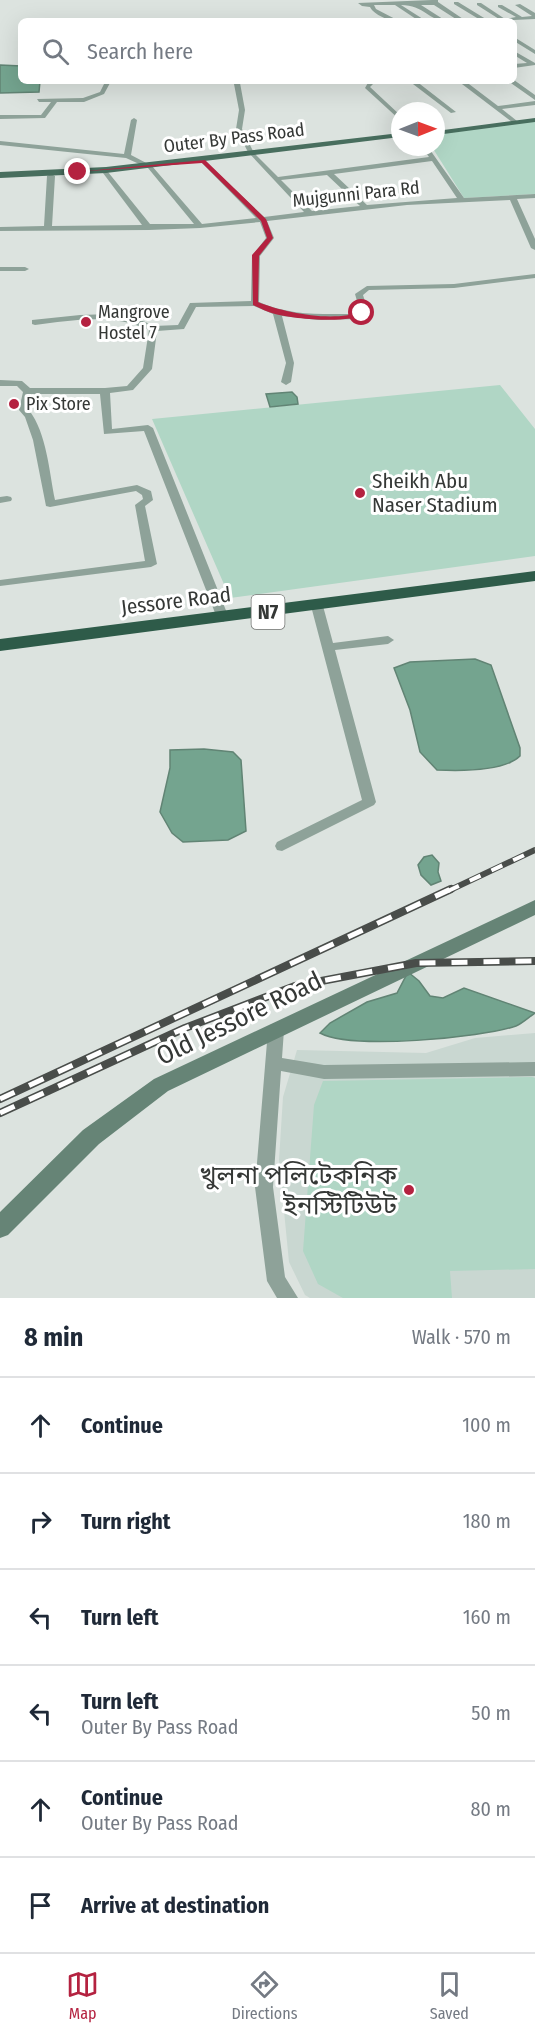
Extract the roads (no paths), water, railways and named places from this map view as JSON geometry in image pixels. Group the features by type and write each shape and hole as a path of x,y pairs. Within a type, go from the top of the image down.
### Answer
{"highway":[{"name":"Jessore Road","path":"0,645 317,606 535,576"}],"main road":[{"path":"445,131 535,119"},
{"path":"445,131 535,119"},
{"name":"Outer By Pass Road","path":"0,176 105,173 391,137"},
{"name":"Outer By Pass Road","path":"0,176 149,166 252,154"},
{"name":"Old Jessore Road","path":"0,1227 91,1137 161,1085 535,906"}],"street":[{"path":"390,18 374,10 372,5 361,3 397,4 435,1 459,18"},
{"path":"417,2 439,18"},
{"path":"456,3 481,18"},
{"path":"397,4 418,18"},
{"path":"479,4 501,18"},
{"path":"518,5 535,16"},
{"path":"500,6 522,19"},
{"path":"517,19 535,16"},
{"path":"517,41 535,52"},
{"path":"517,55 534,64"},
{"path":"517,66 534,64"},
{"path":"39,100 84,100 102,93 106,84"},
{"path":"237,84 242,110 239,129 252,154 310,214"},
{"path":"369,84 367,87 391,110"},
{"path":"416,84 453,112"},
{"path":"465,84 513,121"},
{"path":"515,84 535,98"},
{"path":"0,117 43,117 55,100"},
{"path":"495,108 535,103"},
{"path":"127,156 134,120"},
{"path":"0,143 127,156 149,166 200,226"},
{"path":"431,156 462,200"},
{"path":"276,178 433,159"},
{"path":"203,161 263,220 270,238 256,255 255,303"},
{"path":"328,172 365,207"},
{"path":"105,173 149,228"},
{"path":"48,229 51,176"},
{"name":"Mujgunni Para Rd","path":"0,229 200,226 365,207 535,196"},
{"path":"513,197 535,248"},
{"path":"0,269 25,269"},
{"path":"35,322 93,317 133,321 153,329 180,327 193,305 255,303 277,313 318,317 358,316 363,308 359,294 367,288 454,286 535,276"},
{"path":"277,313 291,363 286,382"},
{"path":"0,383 19,383 28,391 105,391 130,388 147,369 153,329"},
{"path":"0,583 151,564 140,505 148,501 147,494 137,488 50,504 37,436 24,410 28,391"},
{"path":"105,391 107,432 148,428 223,618"},
{"path":"282,846 369,802 317,606"},
{"path":"328,647 388,640"},
{"path":"276,1030 264,1187 276,1281 289,1298"},
{"path":"273,1063 324,1072 535,1069"}],"railway":[{"path":"448,891 535,850"},
{"path":"0,1099 451,889"},
{"path":"0,1113 185,1028 295,986 416,963 535,961"}],"place":[{"name":"Mangrove Hostel 7","path":"86,322"},
{"name":"Pix Store","path":"14,404"},
{"name":"Sheikh Abu Naser Stadium","path":"360,493"},
{"name":"খুলনা পলিটেকনিক ইনস্টিটিউট","path":"409,1190"}]}
